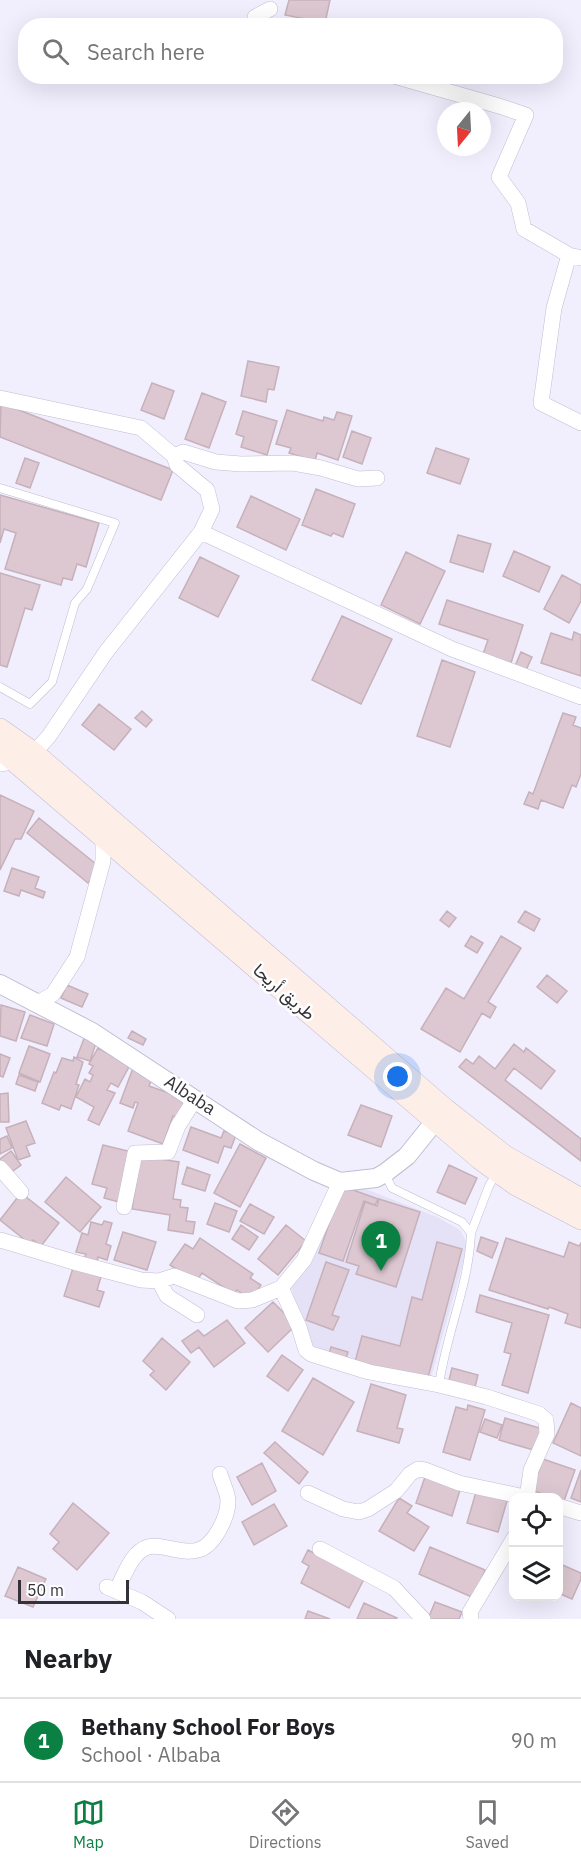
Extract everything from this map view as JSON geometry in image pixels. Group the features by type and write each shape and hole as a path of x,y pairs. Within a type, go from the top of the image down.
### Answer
{"main road":[{"name":"طريق أريحا","path":"0,729 13,757 103,836 439,1115 581,1199"},
{"name":"طريق أريحا","path":"13,757 439,1115 498,1171 516,1185 581,1219"}],"street":[{"path":"256,18 270,9"},
{"path":"422,84 526,115 499,177 518,203 524,229 575,257 554,308 541,403 581,423"},
{"path":"0,398 141,428 174,456 177,465 207,490 212,509 201,532 106,652 49,736 13,757"},
{"path":"174,456 183,452 216,462 293,463 358,479 377,478"},
{"path":"201,532 452,649 581,697"},
{"path":"38,1003 54,994 77,957 103,861 103,836"},
{"name":"Albaba","path":"0,984 92,1032 258,1141 314,1172 340,1182 376,1178 385,1173"},
{"path":"124,1207 135,1153 168,1152 178,1126 195,1099"},
{"path":"385,1173 407,1156 439,1115"},
{"path":"0,1168 21,1192"},
{"path":"0,1240 141,1280 159,1281 174,1276 238,1301 252,1300 281,1288 304,1260 340,1182"},
{"path":"159,1281 167,1296 197,1315"},
{"path":"281,1288 306,1350 312,1354 369,1372 439,1386 539,1414 546,1420 547,1434 531,1470 528,1493"},
{"path":"308,1493 343,1509 359,1512 368,1509 396,1491 410,1474 418,1469 459,1483 509,1493"},
{"path":"168,1619 142,1602 112,1589 136,1554 149,1546 198,1551 212,1542 221,1525 228,1501 220,1474"},
{"path":"563,1508 581,1513"},
{"path":"471,1619 470,1612 509,1545"},
{"path":"320,1549 394,1588 423,1619"}],"lane":[{"path":"0,488 115,523 87,589 75,603 52,682 30,704 0,687"},
{"path":"439,1386 442,1357 470,1257 471,1233 489,1186 498,1171"},
{"path":"385,1173 392,1188 462,1222 471,1233"}],"shaded area":[{"path":"358,1186 437,1217 460,1230 468,1245 430,1381 310,1350 291,1288 313,1254 342,1189"}],"building":[{"path":"289,0 330,0 326,18 300,18 285,15"},
{"path":"248,361 279,367 274,390 268,389 266,402 241,396"},
{"path":"152,383 174,391 164,419 141,410"},
{"path":"202,393 226,402 209,448 185,439"},
{"path":"1,403 173,470 161,500 0,437"},
{"path":"287,410 323,421 324,417 334,420 337,412 352,416 338,460 317,453 315,461 289,453 291,448 276,444"},
{"path":"243,411 277,421 267,455 241,447 244,437 236,434"},
{"path":"352,431 371,438 362,464 343,457"},
{"path":"436,448 469,459 460,484 427,473"},
{"path":"25,458 39,463 30,488 16,483"},
{"path":"316,489 355,504 343,537 333,533 331,536 302,525"},
{"path":"0,495 99,523 86,567 77,564 72,580 63,578 61,585 5,569 16,533 4,529 0,543"},
{"path":"251,496 300,519 286,550 237,527"},
{"path":"458,535 491,544 483,572 450,562"},
{"path":"514,551 550,567 539,592 503,576"},
{"path":"406,552 445,571 420,624 381,605"},
{"path":"200,557 239,576 218,617 179,598"},
{"path":"0,573 40,585 32,610 25,608 7,667 0,665"},
{"path":"562,575 581,585 581,601 569,623 544,609"},
{"path":"447,600 523,625 511,663 483,654 488,640 439,624"},
{"path":"342,616 392,639 361,704 312,680"},
{"path":"574,632 581,635 581,676 541,663 551,633 572,640"},
{"path":"521,652 532,657 526,670 515,666"},
{"path":"442,660 475,672 450,747 417,736"},
{"path":"99,704 131,729 114,750 82,725"},
{"path":"142,711 152,720 146,727 135,718"},
{"path":"563,713 576,717 573,725 581,728 581,774 576,787 572,785 563,808 541,800 538,809 524,804 529,792 533,794"},
{"path":"0,795 34,811 21,839 15,839 0,870"},
{"path":"39,818 101,868 88,883 27,833"},
{"path":"12,868 39,877 35,888 45,892 43,898 21,890 19,896 4,891"},
{"path":"447,911 456,918 449,927 440,920"},
{"path":"525,911 540,919 534,931 518,922"},
{"path":"471,936 483,943 477,953 465,946"},
{"path":"501,936 521,948 488,1002 496,1007 490,1018 482,1013 460,1052 421,1029 446,988 464,999"},
{"path":"547,975 567,991 557,1003 537,987"},
{"path":"67,985 88,994 82,1007 61,998"},
{"path":"1,1005 25,1012 16,1041 0,1036"},
{"path":"30,1015 54,1024 47,1046 21,1038"},
{"path":"132,1031 146,1039 143,1045 128,1038"},
{"path":"85,1036 97,1040 90,1061 77,1057"},
{"path":"514,1044 524,1052 526,1048 555,1071 541,1089 514,1068 505,1080 581,1139 581,1161 459,1067 466,1059 473,1064 479,1056 495,1069"},
{"path":"29,1046 50,1054 40,1082 19,1073"},
{"path":"98,1048 130,1065 118,1087 111,1083 107,1090 115,1093 99,1125 88,1120 94,1107 76,1097 85,1079 90,1082 93,1075 89,1073 93,1066 89,1064"},
{"path":"0,1054 10,1058 3,1077 0,1076"},
{"path":"74,1057 83,1062 76,1084 79,1085 71,1109 61,1105 59,1110 42,1103 62,1058 73,1061"},
{"path":"133,1068 153,1076 149,1086 186,1099 179,1118 173,1116 163,1144 128,1131 138,1103 135,1102 133,1108 120,1103"},
{"path":"19,1075 38,1082 35,1091 16,1084"},
{"path":"8,1093 9,1122 0,1122 0,1094"},
{"path":"361,1105 392,1116 381,1147 348,1135"},
{"path":"26,1121 35,1143 26,1146 30,1156 18,1160 6,1128"},
{"path":"191,1127 221,1138 224,1131 236,1135 231,1148 224,1146 218,1163 183,1150"},
{"path":"7,1136 12,1148 0,1154 0,1139"},
{"path":"240,1144 266,1158 240,1207 214,1193"},
{"path":"103,1145 132,1152 119,1202 104,1198 107,1188 92,1184"},
{"path":"11,1151 21,1165 9,1174 0,1163 0,1159"},
{"path":"140,1156 179,1162 173,1199 181,1200 180,1207 188,1208 186,1221 195,1222 193,1234 168,1230 170,1215 132,1209"},
{"path":"449,1165 477,1178 465,1204 437,1192"},
{"path":"187,1167 210,1175 205,1191 182,1184"},
{"path":"66,1177 101,1207 80,1232 45,1202"},
{"path":"342,1186 378,1199 375,1205 364,1201 343,1261 319,1253"},
{"path":"21,1193 59,1223 41,1246 33,1240 30,1244 0,1220"},
{"path":"379,1199 420,1212 396,1287 356,1274 359,1266 346,1262 365,1202 377,1206"},
{"path":"215,1203 237,1211 229,1232 207,1224"},
{"path":"250,1204 274,1217 264,1234 240,1221"},
{"path":"104,1221 112,1223 106,1244 111,1246 107,1260 98,1257 97,1262 84,1259 86,1254 76,1252 82,1233 88,1235 91,1222 102,1225"},
{"path":"241,1225 258,1237 249,1250 232,1239"},
{"path":"286,1225 306,1241 278,1275 258,1259"},
{"path":"123,1232 156,1242 147,1270 114,1260"},
{"path":"481,1237 498,1243 492,1258 477,1251"},
{"path":"200,1238 253,1274 250,1278 261,1285 251,1300 237,1290 234,1294 202,1273 196,1282 170,1265 185,1244 193,1249"},
{"path":"506,1238 564,1257 569,1242 579,1246 581,1243 581,1328 565,1323 568,1314 489,1290"},
{"path":"437,1242 462,1249 427,1381 355,1362 362,1336 400,1346 412,1297 422,1300"},
{"path":"326,1262 349,1270 332,1315 339,1317 333,1330 306,1320"},
{"path":"73,1268 101,1277 97,1290 104,1292 99,1307 64,1296"},
{"path":"480,1295 549,1315 528,1393 502,1385 511,1354 504,1352 512,1323 476,1312"},
{"path":"273,1302 296,1325 268,1352 245,1328"},
{"path":"227,1320 245,1343 214,1367 199,1347 191,1353 182,1341 198,1330 204,1336"},
{"path":"162,1338 190,1362 166,1390 150,1375 154,1371 143,1361"},
{"path":"331,1347 348,1352 346,1358 329,1354"},
{"path":"282,1355 303,1370 288,1391 267,1376"},
{"path":"452,1368 478,1375 474,1391 448,1384"},
{"path":"313,1378 354,1402 323,1455 282,1431"},
{"path":"371,1384 406,1395 397,1428 403,1429 399,1443 357,1431"},
{"path":"571,1403 581,1408 581,1456 553,1443"},
{"path":"468,1405 485,1410 470,1460 443,1452 456,1407 467,1410"},
{"path":"505,1418 543,1429 537,1451 499,1440"},
{"path":"485,1419 502,1425 497,1438 480,1432"},
{"path":"275,1442 308,1472 299,1484 264,1453"},
{"path":"543,1459 575,1470 564,1501 563,1493 540,1493 532,1490"},
{"path":"262,1463 276,1491 252,1505 237,1477"},
{"path":"581,1470 581,1502 571,1498"},
{"path":"425,1477 460,1490 452,1516 416,1503"},
{"path":"476,1492 507,1501 498,1532 467,1523"},
{"path":"399,1498 412,1506 407,1513 429,1527 414,1551 379,1531"},
{"path":"73,1503 109,1533 77,1570 53,1549 59,1542 50,1534"},
{"path":"274,1504 287,1526 254,1545 242,1522"},
{"path":"430,1547 485,1570 474,1598 419,1574"},
{"path":"308,1550 364,1579 349,1608 301,1583 309,1566 302,1562"},
{"path":"563,1565 581,1573 581,1579 572,1599 563,1595"},
{"path":"18,1567 46,1579 33,1607 5,1596"},
{"path":"435,1602 462,1612 459,1619 428,1619"},
{"path":"364,1603 397,1618 357,1619"},
{"path":"308,1611 330,1619 305,1619"}],"place":[{"name":"Bethany School For Boys","path":"381,1271"}]}
